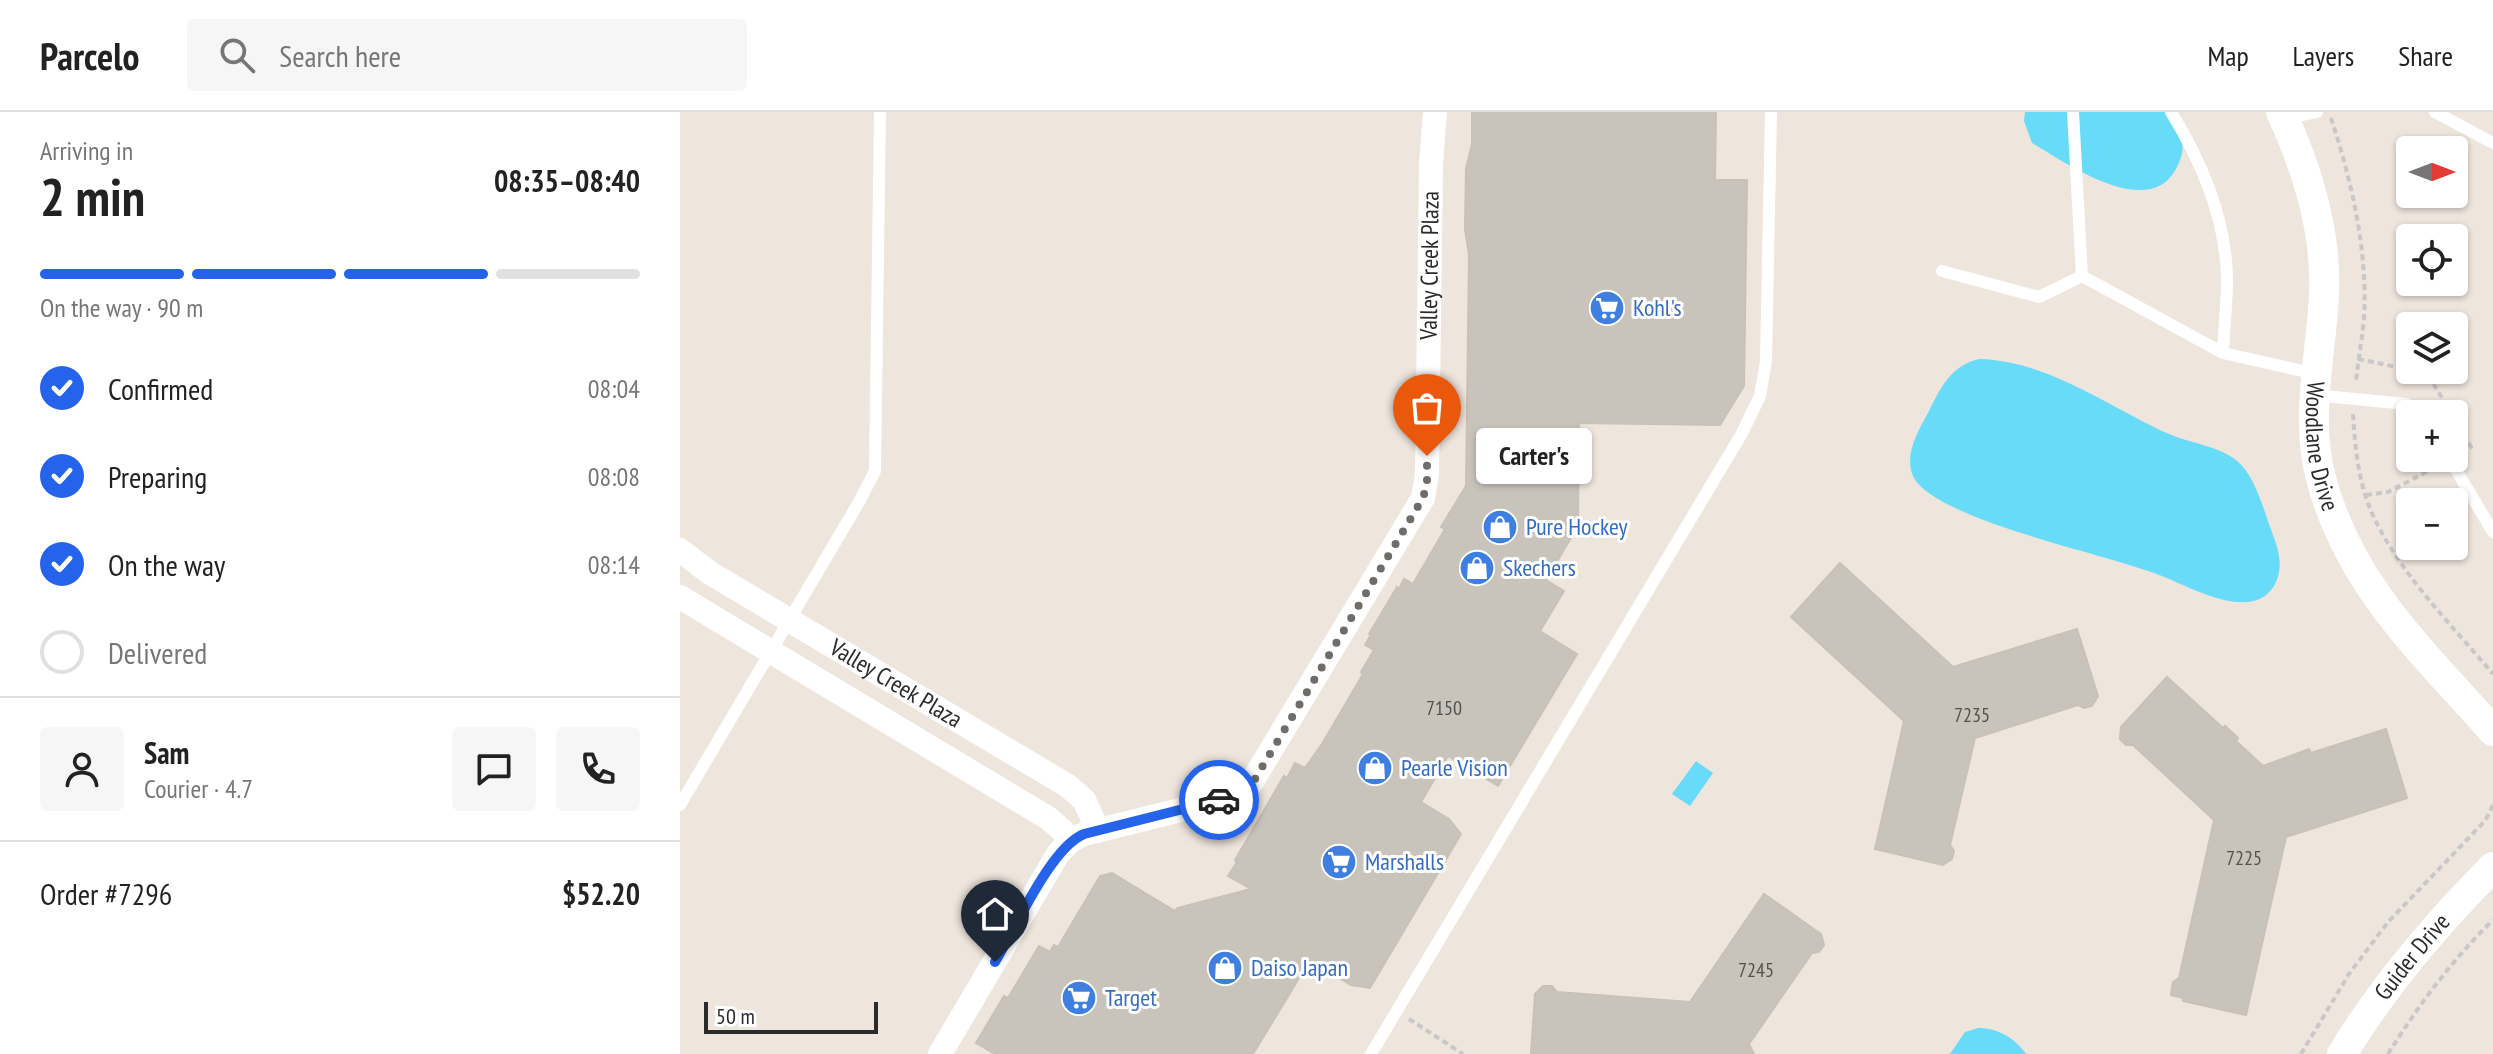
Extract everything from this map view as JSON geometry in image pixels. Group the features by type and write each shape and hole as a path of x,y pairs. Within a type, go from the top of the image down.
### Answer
{"street":[{"name":"Valley Creek Plaza","path":"680,597 1048,818 1070,841 1098,830 1228,798 1250,785 1423,498 1427,474 1431,177 1435,112"},
{"name":"Woodlane Drive","path":"2283,116 2298,150 2321,238 2324,290 2315,385 2314,441 2321,480 2336,524 2357,569 2384,609 2493,731"},
{"name":"Valley Creek Plaza","path":"680,550 710,573 1068,786 1084,800 1098,830"},
{"path":"940,1054 1041,883 1070,841"},
{"name":"Guider Drive","path":"2342,1054 2404,963 2440,920 2493,867"}],"lane":[{"path":"680,805 790,621 876,467 880,112"},
{"path":"1371,1054 1741,435 1760,396 1766,361 1771,112"},
{"path":"2073,112 2082,276"},
{"path":"2171,112 2195,150 2219,216 2227,277 2223,353"},
{"path":"2283,116 2317,112"},
{"path":"2435,112 2493,143"},
{"path":"1942,271 2039,297 2082,276"},
{"path":"2082,276 2223,353 2315,385 2396,402"},
{"path":"2458,472 2493,532"}],"path":[{"path":"2358,359 2406,369 2434,385 2443,400"},
{"path":"2468,442 2471,447"},
{"path":"2366,495 2388,492 2426,472"},
{"path":"2301,1054 2349,974 2388,922 2485,821 2493,805"},
{"path":"2388,1054 2414,1011 2493,920"},
{"path":"1397,1011 1463,1054"}],"water":[{"path":"2025,112 2168,112 2182,139 2182,153 2176,169 2163,184 2146,190 2127,189 2085,174 2032,143 2024,121"},
{"path":"1979,359 2005,362 2054,376 2169,434 2212,448 2236,460 2254,485 2278,553 2278,576 2267,595 2254,601 2239,602 2206,595 2151,572 2006,528 1946,503 1925,490 1913,476 1911,468 1916,435 1947,380 1960,367"},
{"path":"1696,761 1713,773 1690,806 1672,794"},
{"path":"1978,1028 2005,1035 2026,1054 1950,1054 1965,1032"}],"building":[{"path":"1472,112 1716,112 1715,180 1747,180 1744,386 1720,425 1579,423 1578,526 1546,580 1564,591 1540,631 1577,654 1498,786 1448,756 1421,802 1449,819 1461,834 1370,988 1351,985 1310,960 1253,1054 995,1054 976,1043 1039,946 1050,952 1054,945 1058,947 1100,876 1112,873 1175,911 1251,889 1228,876 1237,862 1235,860 1284,776 1287,778 1295,763 1305,768 1322,744 1374,650 1365,645 1369,634 1404,579 1413,584 1445,529 1441,527 1466,486 1469,255 1465,229 1466,169 1472,144"},
{"path":"1840,563 1953,667 2077,629 2098,696 2092,706 2084,708 2078,705 1975,738 1950,845 1954,851 1952,859 1943,865 1875,849 1904,721 1791,617"},
{"path":"2167,677 2238,738 2236,741 2263,766 2309,749 2311,753 2386,729 2407,798 2286,837 2246,1015 2183,1001 2183,998 2171,995 2173,982 2179,978 2214,820 2133,745 2126,745 2120,739 2121,727"},
{"path":"1764,894 1821,934 1824,945 1819,952 1812,953 1749,1044 1754,1054 1531,1054 1535,994 1543,986 1552,986 1557,992 1690,1002"}],"way so far":[{"path":"1219,800 1241,793 1255,779 1423,498 1427,484 1427,456"}],"place":[{"name":"Kohl's","path":"1607,308"},
{"name":"Carter's","path":"1427,456"},
{"name":"Pure Hockey","path":"1500,527"},
{"name":"Skechers","path":"1477,568"},
{"name":"Pearle Vision","path":"1375,768"},
{"name":"Marshalls","path":"1339,862"},
{"name":"Daiso Japan","path":"1225,968"},
{"name":"Target","path":"1079,998"}],"route":[{"path":"995,962 1050,868 1070,841 1084,834 1219,800"}]}
